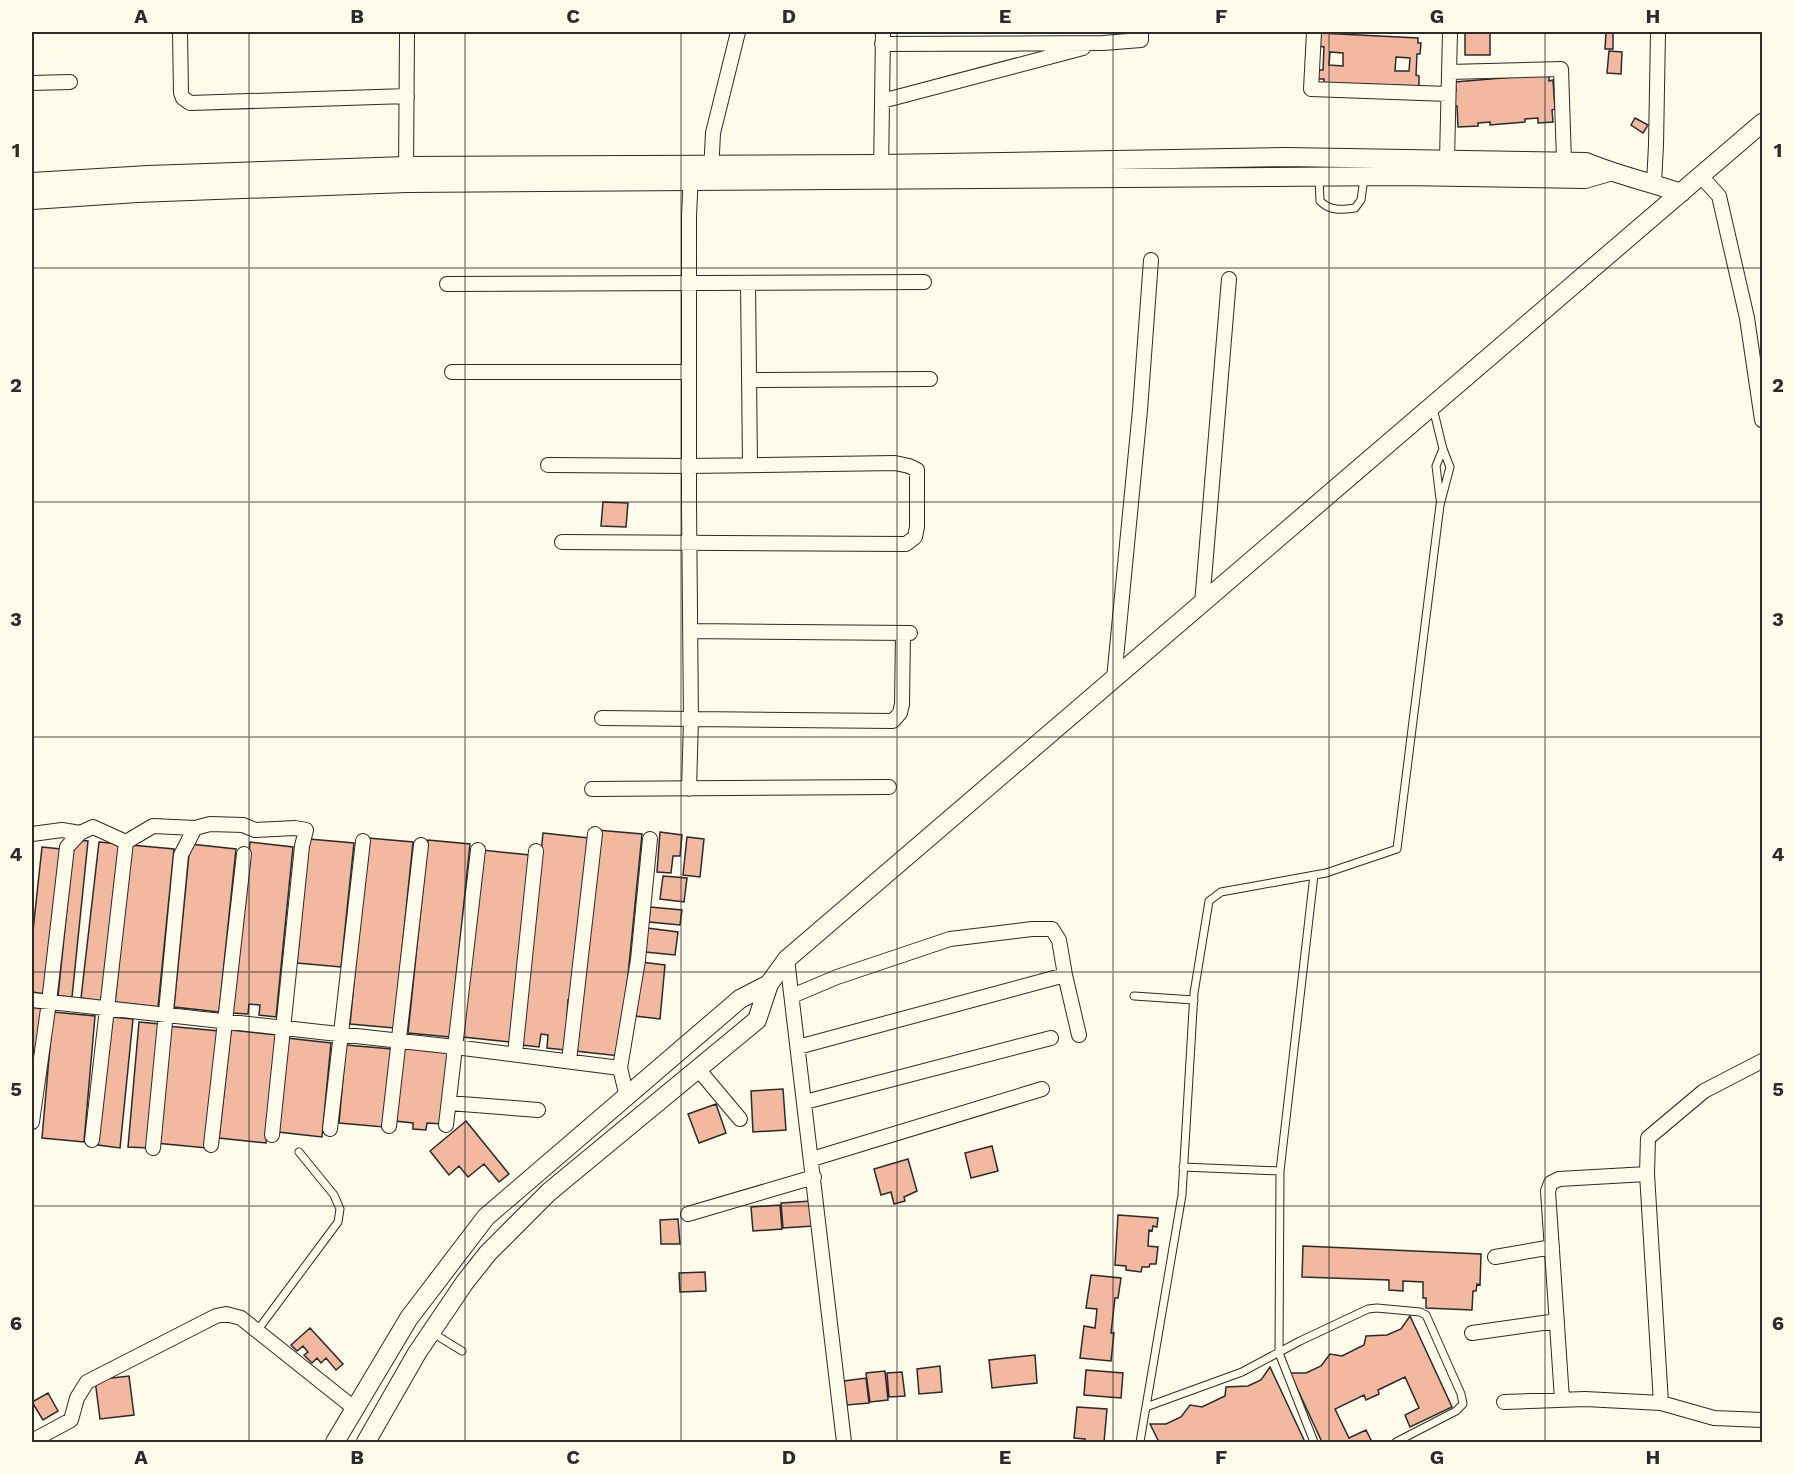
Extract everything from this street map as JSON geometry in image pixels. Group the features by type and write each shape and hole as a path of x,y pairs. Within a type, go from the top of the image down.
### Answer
{"street":[{"path":"180,32 181,93 186,102 407,96"},
{"path":"406,175 407,32"},
{"path":"711,173 713,133 738,32"},
{"path":"881,172 883,38 1103,43 1141,40 1142,32"},
{"path":"1314,32 1311,89 1448,94"},
{"path":"1444,32 1450,32 1447,159"},
{"path":"1653,183 1658,32"},
{"path":"882,101 1103,43"},
{"path":"1449,72 1561,69 1564,161"},
{"path":"32,83 70,82"},
{"path":"366,1443 417,1353 465,1282 488,1253 549,1192 757,1020 769,984 787,959 1762,123"},
{"path":"881,172 1286,157 1585,179 1609,172"},
{"path":"32,182 110,186 406,175 881,172 1364,176 1447,159 1586,162 1609,172 1653,183 1680,193"},
{"path":"689,789 691,174"},
{"path":"1700,176 1719,196 1747,318 1762,420"},
{"path":"32,200 110,186"},
{"path":"1113,679 1151,260"},
{"path":"1202,604 1228,279"},
{"path":"748,282 750,465"},
{"path":"447,284 924,282"},
{"path":"452,372 689,372"},
{"path":"749,380 930,378"},
{"path":"549,465 689,466 896,463 917,470 917,526 915,537 906,543 562,542"},
{"path":"602,718 893,721 900,713 907,633 690,631"},
{"path":"592,789 888,787"},
{"path":"126,842 153,826 195,828 210,824 243,825 255,830 295,828 306,830 302,846 272,1135"},
{"path":"32,1122 50,1002 67,847 80,833 93,827 126,842"},
{"path":"153,1148 181,855 195,828"},
{"path":"32,834 62,830 80,833"},
{"path":"569,1061 595,834"},
{"path":"627,1096 620,1068 638,960 650,839"},
{"path":"330,1129 363,841"},
{"path":"92,1140 126,842"},
{"path":"389,1126 421,845"},
{"path":"446,1125 478,850"},
{"path":"515,1054 536,851"},
{"path":"211,1145 244,854"},
{"path":"792,996 837,977 950,939 1032,929 1052,929 1059,940 1079,1035"},
{"path":"787,959 844,1443"},
{"path":"798,1047 1065,975"},
{"path":"335,1443 409,1318 486,1217 740,999 769,984"},
{"path":"32,1000 455,1047 620,1068"},
{"path":"805,1102 1051,1038"},
{"path":"1661,1403 1647,1174 1648,1138 1704,1091 1762,1061"},
{"path":"698,1069 740,1119"},
{"path":"812,1160 1042,1089"},
{"path":"449,1103 538,1110"},
{"path":"1562,1399 1548,1191 1551,1183 1559,1179 1630,1173 1647,1174"},
{"path":"688,1214 814,1177"},
{"path":"1495,1257 1552,1247"},
{"path":"32,1441 71,1420 77,1398 87,1382 216,1316 226,1314 241,1318 354,1408"},
{"path":"1472,1333 1557,1320"},
{"path":"1504,1402 1562,1399 1661,1403 1714,1418 1762,1420"}],"lane":[{"path":"1319,176 1320,201 1326,207 1340,210 1355,208 1361,200 1364,176"},
{"path":"1140,1443 1182,1195 1194,1000 1209,901 1221,892 1326,873 1397,849 1440,505 1450,467 1432,406"},
{"path":"1440,505 1436,466 1443,448"},
{"path":"1314,875 1280,1171 1279,1353 1314,1443"},
{"path":"1134,996 1194,1000"},
{"path":"257,1331 338,1222 340,1209 334,1195 299,1152"},
{"path":"1183,1167 1280,1171"},
{"path":"1146,1407 1242,1372 1300,1341 1368,1310 1377,1308 1420,1312 1426,1315 1461,1394 1463,1404 1456,1411 1396,1443"},
{"path":"431,1332 462,1351"}],"building":[{"path":"1465,32 1490,32 1490,55 1465,55"},
{"path":"1606,32 1613,32 1613,49 1605,49"},
{"path":"1319,33 1418,38 1418,43 1421,43 1420,54 1417,54 1416,75 1419,76 1419,86 1324,83 1324,79 1317,79 1317,70 1323,70 1324,47 1318,46","holes":["1330,52 1343,53 1343,66 1329,65","1396,57 1410,58 1409,71 1395,71"]},
{"path":"1609,51 1622,52 1621,74 1607,73"},
{"path":"1549,74 1549,81 1553,80 1555,109 1552,110 1553,122 1538,123 1538,118 1525,119 1525,122 1490,125 1490,122 1478,123 1478,126 1458,127 1457,106 1453,106 1452,91 1456,91 1455,82"},
{"path":"1635,118 1648,125 1643,133 1631,125"},
{"path":"603,502 628,503 626,527 601,526"},
{"path":"597,830 642,834 620,1056 575,1051"},
{"path":"660,832 682,835 680,856 673,856 671,873 657,872"},
{"path":"543,833 588,838 572,1001 568,1000 565,1050 547,1048 548,1035 541,1034 539,1047 522,1045"},
{"path":"687,837 704,839 700,877 683,875"},
{"path":"368,838 413,842 394,1028 350,1024"},
{"path":"309,839 354,843 341,967 297,963"},
{"path":"74,840 88,841 72,997 58,996"},
{"path":"428,840 470,844 450,1037 408,1033"},
{"path":"99,842 119,844 101,1001 81,998"},
{"path":"250,842 293,847 276,1017 259,1015 260,1005 249,1004 248,1014 232,1013"},
{"path":"190,844 236,849 219,1012 174,1007"},
{"path":"131,845 174,849 158,1007 115,1002"},
{"path":"42,847 61,849 45,994 32,992 32,940"},
{"path":"482,850 530,855 511,1042 463,1037"},
{"path":"663,876 687,878 684,902 660,899"},
{"path":"650,907 682,910 680,925 649,922"},
{"path":"647,928 678,932 675,955 645,952"},
{"path":"641,962 665,965 660,1019 635,1016"},
{"path":"32,1007 43,1009 32,1095"},
{"path":"53,1012 95,1016 84,1142 42,1138"},
{"path":"112,1017 133,1019 120,1148 98,1145"},
{"path":"139,1022 160,1024 150,1148 128,1147"},
{"path":"167,1026 219,1031 207,1148 155,1143"},
{"path":"231,1030 277,1035 266,1143 219,1138"},
{"path":"287,1038 331,1043 322,1137 278,1132"},
{"path":"346,1045 392,1049 384,1127 339,1123"},
{"path":"402,1048 450,1053 443,1124 427,1123 426,1130 413,1129 413,1123 395,1121"},
{"path":"783,1089 786,1130 753,1132 751,1091"},
{"path":"716,1104 726,1133 699,1143 688,1114"},
{"path":"466,1121 509,1174 499,1182 484,1164 468,1177 459,1166 449,1175 430,1151"},
{"path":"992,1146 998,1171 971,1178 965,1153"},
{"path":"908,1159 917,1191 904,1197 905,1201 894,1204 891,1192 881,1195 874,1169"},
{"path":"811,1201 813,1226 783,1228 781,1203"},
{"path":"780,1205 782,1229 753,1231 751,1207"},
{"path":"1118,1215 1158,1218 1157,1227 1153,1226 1152,1231 1149,1230 1148,1246 1158,1247 1156,1264 1142,1267 1141,1272 1126,1270 1126,1266 1115,1265"},
{"path":"678,1219 680,1244 661,1244 660,1220"},
{"path":"1303,1246 1481,1254 1480,1285 1477,1284 1476,1291 1473,1291 1472,1310 1426,1308 1426,1298 1423,1298 1423,1282 1403,1281 1403,1291 1389,1290 1389,1280 1302,1277"},
{"path":"705,1272 706,1291 680,1292 679,1273"},
{"path":"1091,1275 1121,1278 1118,1298 1115,1298 1111,1361 1080,1358 1084,1326 1095,1328 1097,1309 1086,1308"},
{"path":"1410,1316 1452,1407 1410,1427 1405,1415 1419,1408 1405,1377 1378,1390 1379,1394 1366,1400 1364,1395 1335,1409 1349,1438 1366,1430 1372,1442 1322,1442 1290,1373 1306,1373 1321,1366 1330,1354 1342,1356 1364,1345 1366,1336 1387,1335 1401,1329"},
{"path":"310,1328 343,1364 336,1370 326,1358 321,1363 317,1358 312,1363 304,1355 308,1352 303,1346 297,1351 291,1345"},
{"path":"1035,1355 1037,1383 992,1388 989,1360"},
{"path":"940,1366 942,1392 919,1394 917,1369"},
{"path":"1270,1367 1305,1442 1159,1442 1150,1424 1166,1424 1181,1417 1190,1405 1202,1407 1225,1396 1226,1387 1248,1386 1261,1380"},
{"path":"1086,1370 1123,1373 1121,1398 1084,1395"},
{"path":"885,1371 888,1400 870,1402 866,1373"},
{"path":"902,1372 905,1396 889,1397 887,1373"},
{"path":"129,1376 134,1415 100,1419 95,1380"},
{"path":"866,1378 869,1403 847,1405 844,1381"},
{"path":"48,1393 58,1411 43,1420 32,1402"},
{"path":"1077,1407 1107,1409 1104,1442 1084,1442 1085,1439 1074,1438"}]}
